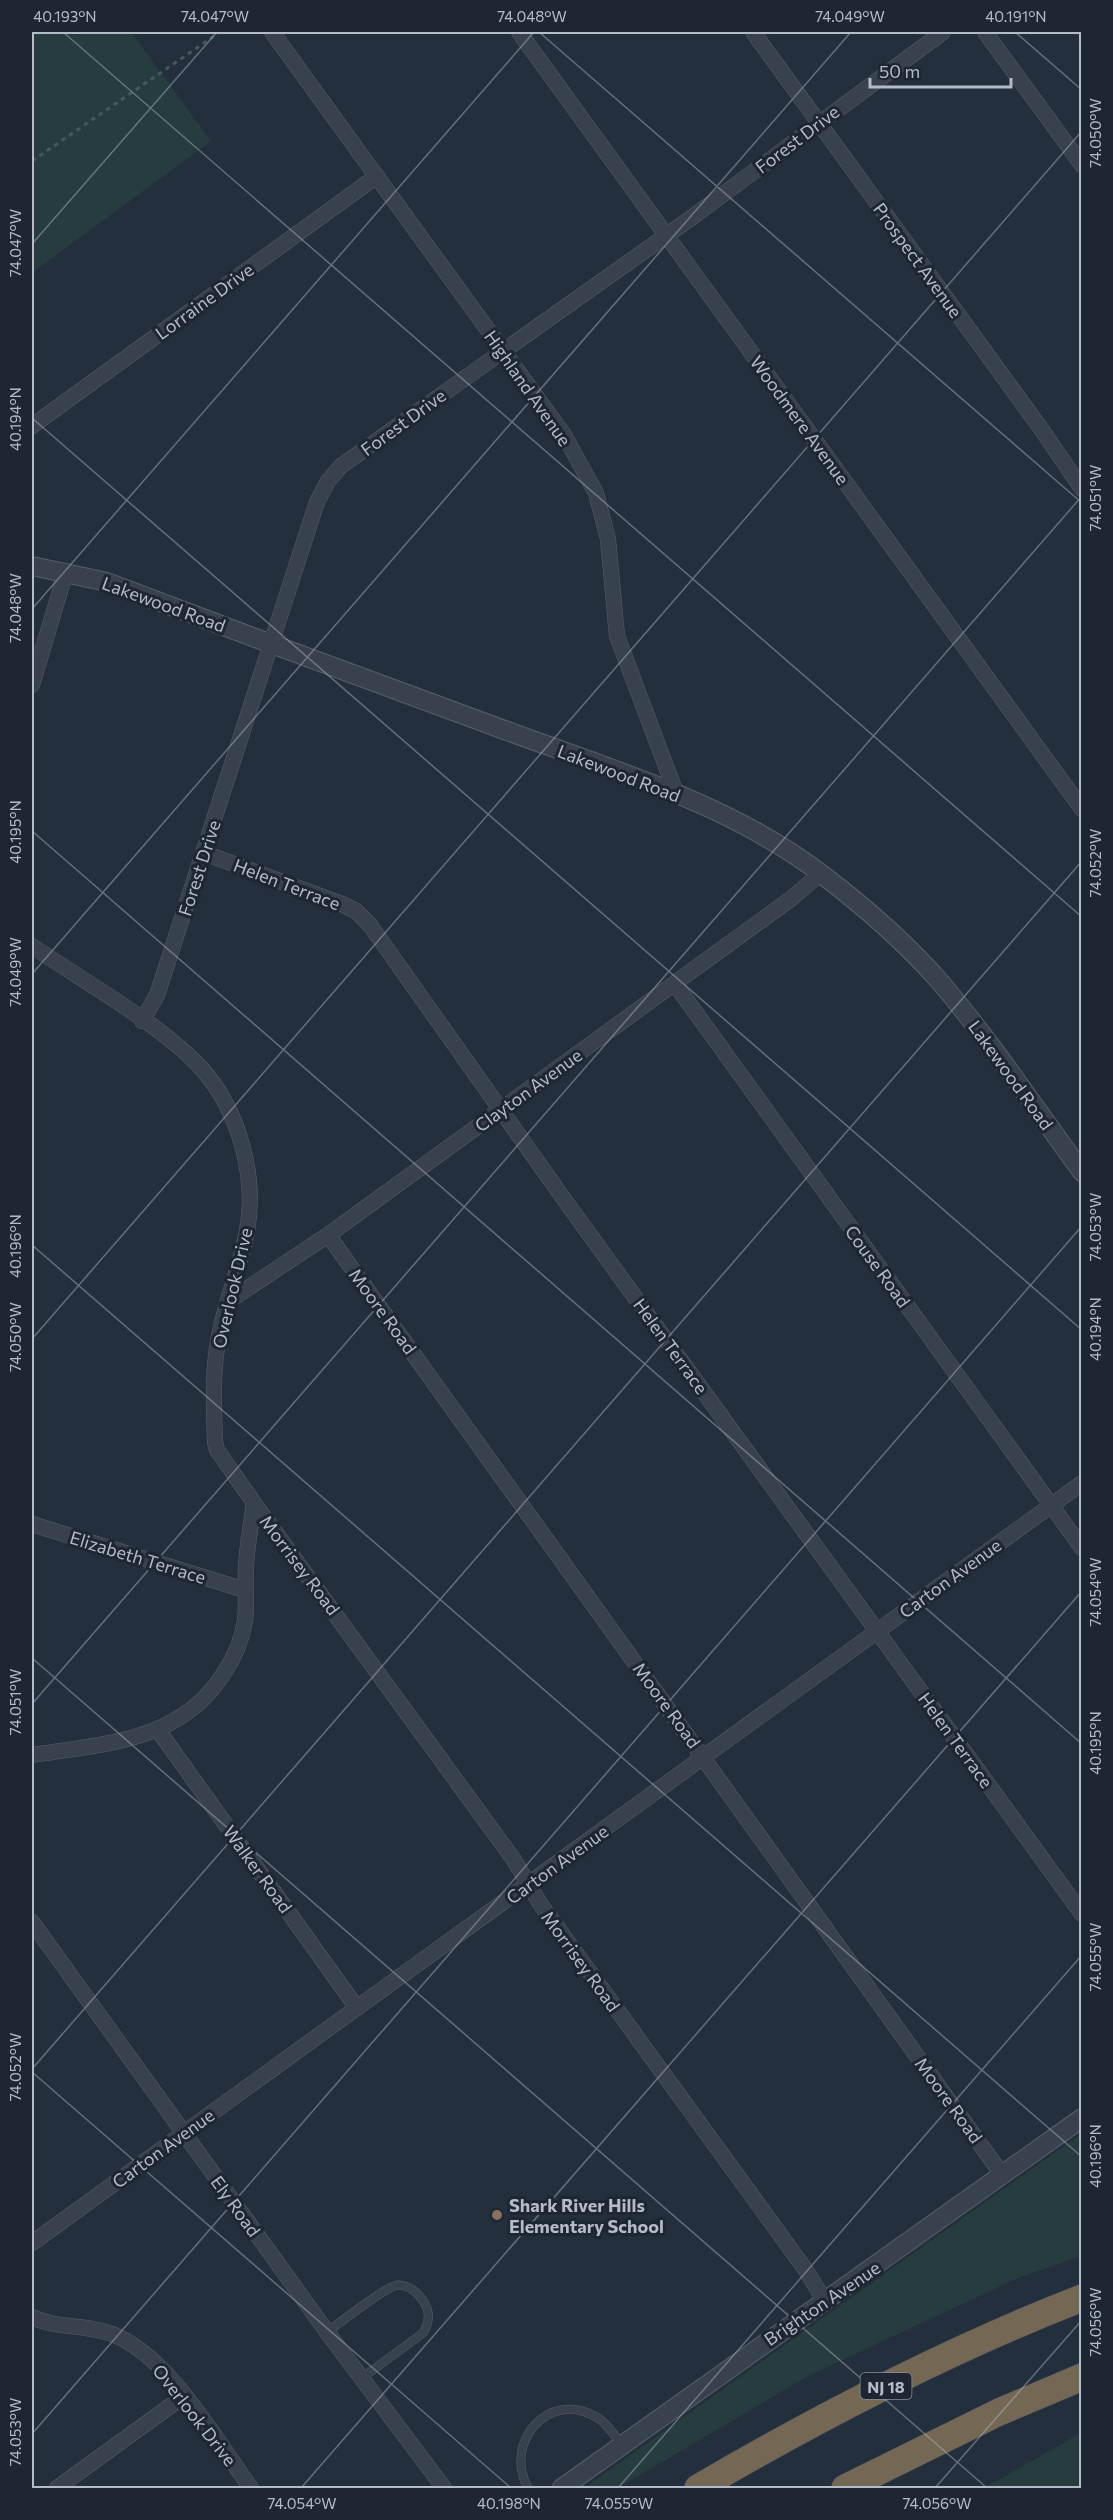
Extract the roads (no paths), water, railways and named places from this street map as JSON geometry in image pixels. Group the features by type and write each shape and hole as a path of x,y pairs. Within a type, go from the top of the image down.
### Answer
{"highway":[{"name":"NJ 18","path":"698,2488 780,2440 871,2393 1082,2298"},
{"path":"845,2488 960,2430 1082,2377"}],"street":[{"name":"Highland Avenue","path":"272,32 564,435 596,493 608,539 617,636 676,793"},
{"name":"Woodmere Avenue","path":"519,32 1082,808"},
{"name":"Prospect Avenue","path":"753,32 1082,489"},
{"name":"Forest Drive","path":"142,1020 157,995 317,502 328,481 341,466 667,234 943,32"},
{"path":"985,32 1082,165"},
{"name":"Lorraine Drive","path":"32,426 377,176"},
{"name":"Lakewood Road","path":"32,566 107,582 676,793 769,841 821,873 900,941 939,982 985,1038 1082,1172"},
{"path":"32,685 66,572"},
{"name":"Helen Terrace","path":"204,853 356,911 370,925 1082,1914"},
{"name":"Clayton Avenue","path":"230,1300 328,1235 675,984 792,898 821,873"},
{"name":"Overlook Drive","path":"32,946 142,1020 183,1051 202,1069 222,1098 238,1131 246,1162 249,1198 247,1230 217,1350 213,1390 215,1442 217,1450 254,1503"},
{"name":"Couse Road","path":"675,984 1082,1548"},
{"name":"Moore Road","path":"328,1235 1003,2176"},
{"name":"Carton Avenue","path":"32,2243 1082,1483"},
{"path":"32,1755 133,1739 158,1731 199,1704 227,1669 237,1649 245,1621 245,1590 254,1503"},
{"name":"Morrisey Road","path":"254,1503 459,1784 529,1884 541,1905 805,2269 825,2301"},
{"name":"Elizabeth Terrace","path":"32,1524 245,1590"},
{"name":"Walker Road","path":"158,1731 357,2008"},
{"name":"Ely Road","path":"32,1922 327,2332 444,2488"},
{"name":"Brighton Avenue","path":"562,2488 1082,2118"},
{"name":"Overlook Drive","path":"32,2317 55,2325 101,2330 125,2339 147,2354 184,2396 251,2488"},
{"path":"57,2488 184,2396"}],"lane":[{"path":"327,2332 392,2286 408,2287 420,2296 429,2313 428,2323 423,2333 362,2378"},
{"path":"528,2488 519,2461 521,2447 533,2427 552,2412 568,2409 591,2414 598,2418 622,2445"}],"place":[{"name":"Shark River Hills Elementary School","path":"497,2215"}]}
